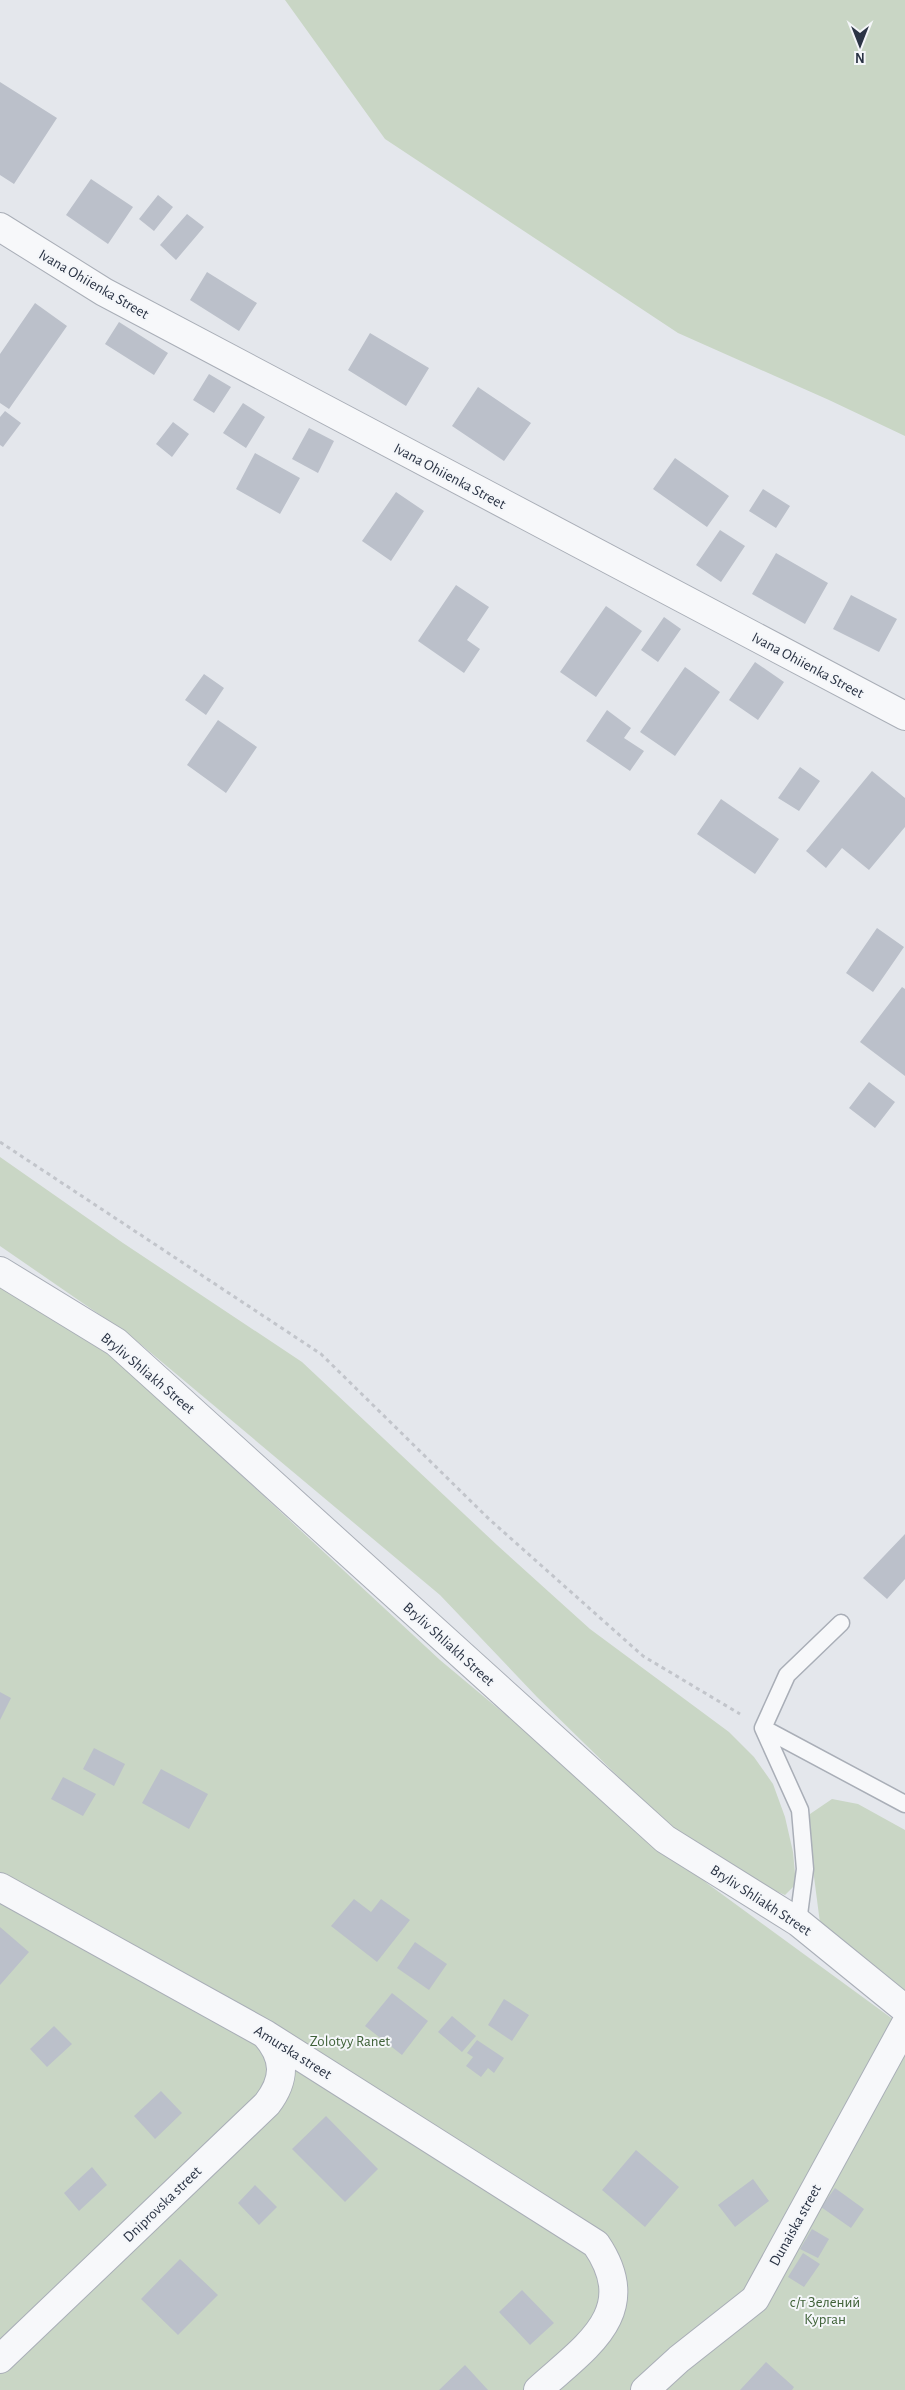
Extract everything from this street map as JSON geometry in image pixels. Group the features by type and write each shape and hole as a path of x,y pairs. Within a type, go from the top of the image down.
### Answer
{"street":[{"name":"Ivana Ohiienka Street","path":"0,227 104,292 905,716"},
{"name":"Bryliv Shliakh Street","path":"0,1271 116,1342 664,1839 798,1922 905,2009"},
{"name":"Amurska street","path":"0,1887 265,2034 596,2244 607,2260 613,2278 614,2298 609,2317 599,2334 538,2390"},
{"name":"Dunaiska street","path":"645,2390 679,2359 755,2298 905,2025"},
{"name":"Dniprovska street","path":"0,2359 267,2104 276,2091 281,2076 281,2069 275,2046 265,2034"}],"lane":[{"path":"798,1922 805,1869 800,1810 763,1728 787,1675 841,1623"},
{"path":"763,1728 905,1804"}],"path":[{"path":"0,1142 321,1354 489,1519 643,1656 763,1728"}],"green space":[{"path":"285,0 905,0 905,436 678,333 385,139"},
{"path":"0,1157 123,1243 302,1362 497,1545 590,1629 729,1732 754,1757 773,1784 785,1817 793,1852 796,1884 785,1895 755,1882 681,1838 537,1697 440,1595 132,1337 0,1246"},
{"name":"Zolotyy Ranet","path":"0,1287 114,1357 440,1660 708,1884 905,2028 905,2390 0,2390"},
{"path":"832,1799 858,1804 905,1830 905,1996 820,1923 810,1846 810,1814"}],"building":[{"path":"0,82 57,118 14,184 0,175"},
{"path":"91,179 133,207 108,244 66,215"},
{"path":"158,195 173,207 154,231 139,219"},
{"path":"187,214 204,227 176,260 160,245"},
{"path":"207,272 257,303 239,331 190,300"},
{"path":"35,303 67,326 9,409 0,403 0,354"},
{"path":"119,322 168,353 154,375 105,344"},
{"path":"370,333 429,368 406,406 348,370"},
{"path":"209,374 231,387 214,413 193,400"},
{"path":"478,387 531,423 504,461 452,426"},
{"path":"243,403 265,417 246,448 223,433"},
{"path":"5,411 21,423 3,447 0,445 0,417"},
{"path":"173,422 189,434 172,457 156,444"},
{"path":"309,428 334,441 318,473 292,459"},
{"path":"255,453 300,478 280,514 236,489"},
{"path":"675,458 729,496 707,527 653,489"},
{"path":"763,489 790,506 776,528 749,511"},
{"path":"396,492 424,511 391,561 362,541"},
{"path":"720,530 745,546 721,582 696,565"},
{"path":"776,553 828,583 805,624 752,594"},
{"path":"456,585 489,607 467,640 480,649 464,673 418,641"},
{"path":"851,595 897,619 879,652 833,629"},
{"path":"606,606 642,631 596,697 560,672"},
{"path":"664,617 681,629 658,662 641,650"},
{"path":"755,662 784,682 758,720 729,700"},
{"path":"685,667 720,692 675,756 640,732"},
{"path":"204,674 224,688 206,715 185,700"},
{"path":"607,710 631,728 624,738 644,751 630,771 586,741"},
{"path":"218,720 257,747 226,793 187,765"},
{"path":"800,767 820,781 799,811 778,798"},
{"path":"872,771 905,798 905,827 869,870 842,848 826,868 806,851"},
{"path":"721,799 779,839 755,874 697,834"},
{"path":"877,928 904,947 873,992 846,973"},
{"path":"902,987 905,989 905,1076 860,1042"},
{"path":"869,1082 895,1102 875,1128 849,1108"},
{"path":"905,1534 905,1579 887,1599 863,1578"},
{"path":"0,1692 11,1698 0,1720"},
{"path":"94,1748 125,1764 114,1786 83,1769"},
{"path":"161,1769 208,1794 189,1829 142,1803"},
{"path":"63,1777 96,1794 83,1816 51,1799"},
{"path":"354,1899 371,1912 381,1899 410,1920 377,1962 331,1926"},
{"path":"0,1927 29,1952 0,1985"},
{"path":"415,1942 447,1964 429,1990 397,1968"},
{"path":"392,1993 428,2021 402,2055 365,2026"},
{"path":"504,1999 529,2015 512,2041 488,2025"},
{"path":"452,2016 476,2036 462,2052 438,2032"},
{"path":"54,2026 72,2044 47,2067 30,2049"},
{"path":"477,2040 504,2058 494,2073 488,2068 481,2077 466,2066 473,2057 467,2053"},
{"path":"161,2091 182,2113 155,2139 134,2116"},
{"path":"326,2116 378,2169 345,2202 292,2149"},
{"path":"636,2150 679,2187 645,2227 602,2190"},
{"path":"92,2167 107,2185 79,2211 64,2193"},
{"path":"753,2179 769,2201 735,2227 718,2205"},
{"path":"255,2185 277,2207 259,2225 238,2203"},
{"path":"835,2188 864,2209 851,2228 821,2207"},
{"path":"812,2229 829,2239 818,2258 800,2249"},
{"path":"803,2253 820,2264 804,2287 788,2277"},
{"path":"180,2259 218,2295 178,2335 141,2299"},
{"path":"522,2290 554,2323 530,2345 499,2312"},
{"path":"766,2362 794,2387 792,2390 740,2390"},
{"path":"465,2365 488,2390 439,2390"}],"park label":[{"name":"с/т Зелений Курган","path":"825,2310"}]}
